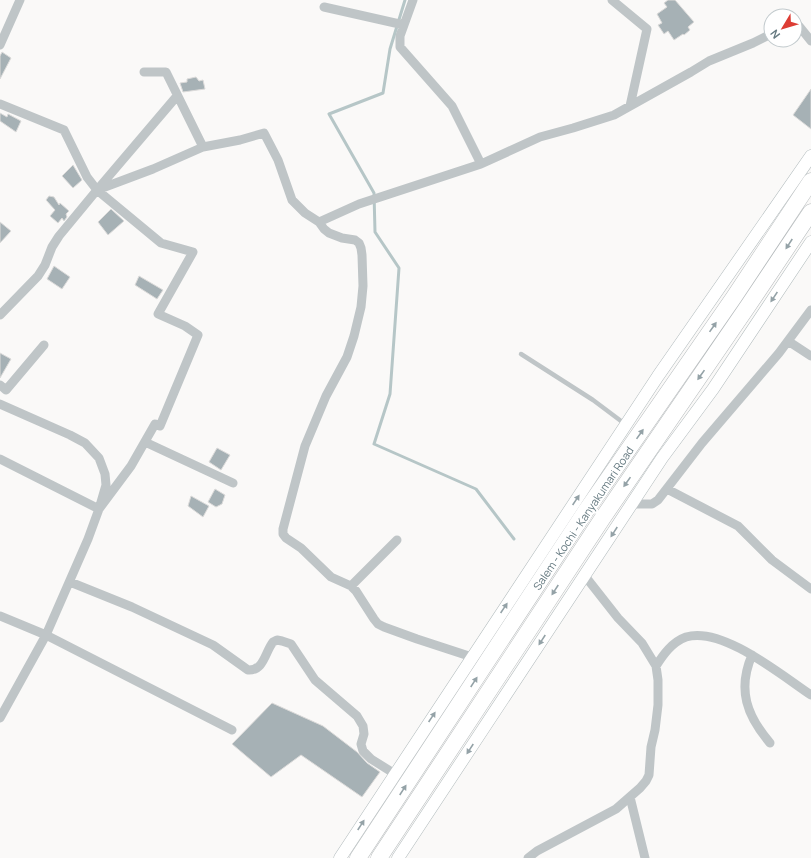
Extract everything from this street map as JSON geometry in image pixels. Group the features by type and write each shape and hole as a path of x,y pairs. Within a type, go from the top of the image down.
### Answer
{"highway":[{"name":"Salem - Kochi - Kanyakumari Road","path":"358,858 588,510 734,297 811,181"},
{"name":"Salem - Kochi - Kanyakumari Road","path":"379,858 602,519 811,212"}],"street":[{"path":"0,45 20,0"},
{"path":"413,0 400,39 400,47 452,106 481,164"},
{"path":"612,0 647,29 630,106"},
{"path":"324,7 404,25"},
{"path":"803,32 811,41"},
{"path":"319,222 359,204 481,164 540,137 614,115 691,72 709,60 763,38"},
{"path":"144,72 166,72 203,147"},
{"path":"0,315 38,276 59,236 177,96"},
{"path":"0,104 64,130 87,177 97,190 161,243 193,252 158,314 186,326 198,335 160,426 155,424 131,466 100,509"},
{"path":"97,190 153,169 203,147 240,140 264,133 278,160 292,200 305,213 319,222 329,233 342,238 355,240 361,248 363,286 361,307 354,336 346,357 326,396 305,446 282,529 286,538 301,548 331,577 350,586 356,591 374,619 384,627 472,657"},
{"path":"340,858 626,425 811,156"},
{"path":"398,858 662,458 717,382 811,242"},
{"path":"632,504 652,504 658,500 702,443 788,341 811,310"},
{"path":"788,341 811,356"},
{"path":"0,385 6,390 44,345"},
{"path":"0,404 85,443 99,458 105,474 104,493 100,509 70,582 46,635 0,718"},
{"path":"145,442 233,483"},
{"path":"0,459 100,509"},
{"path":"667,489 738,526 772,560 811,589"},
{"path":"350,586 397,540"},
{"path":"528,858 537,851 616,810 646,782 649,775 651,747 658,706 658,680 656,666 642,643 618,618 585,576"},
{"path":"70,582 132,607 213,645 248,670 253,671 258,669 273,642 277,640 291,644 315,680 357,716 363,726 364,734 361,744 363,750 371,759 395,774"},
{"path":"0,616 46,635 232,730"},
{"path":"656,666 665,653 674,644 685,638 696,635 709,636 727,642 752,655 811,694"},
{"path":"752,655 746,674 745,697 749,712 759,731 770,744"},
{"path":"630,797 645,858"}],"lane":[{"path":"522,354 593,400 626,425"}],"building":[{"path":"668,0 675,0 694,22 688,27 690,30 674,40 668,31 664,34 658,25 662,23 657,14 667,7 664,3"},
{"path":"2,52 11,58 0,79 0,56"},
{"path":"196,77 199,81 203,80 205,89 183,92 180,83 187,82 187,79"},
{"path":"811,89 811,129 793,115"},
{"path":"0,113 7,117 8,114 21,121 16,132 0,121"},
{"path":"73,165 82,180 73,188 62,176"},
{"path":"49,196 54,197 59,205 60,203 69,211 66,214 67,217 64,221 62,218 58,223 50,216 55,210 46,200"},
{"path":"111,209 124,221 108,235 98,222"},
{"path":"0,222 11,231 0,243"},
{"path":"54,266 70,277 62,289 47,279"},
{"path":"139,276 163,290 157,299 135,285"},
{"path":"0,353 11,359 0,378"},
{"path":"217,448 230,455 221,470 209,462"},
{"path":"215,489 225,495 222,504 216,507 208,502"},
{"path":"191,496 209,506 203,517 188,506"},
{"path":"272,703 323,726 380,772 362,797 301,755 271,777 232,744"}],"waterway":[{"path":"405,0 390,49 383,93 329,114 374,193 375,232 399,268 390,394 374,444 476,489 514,539"}]}
